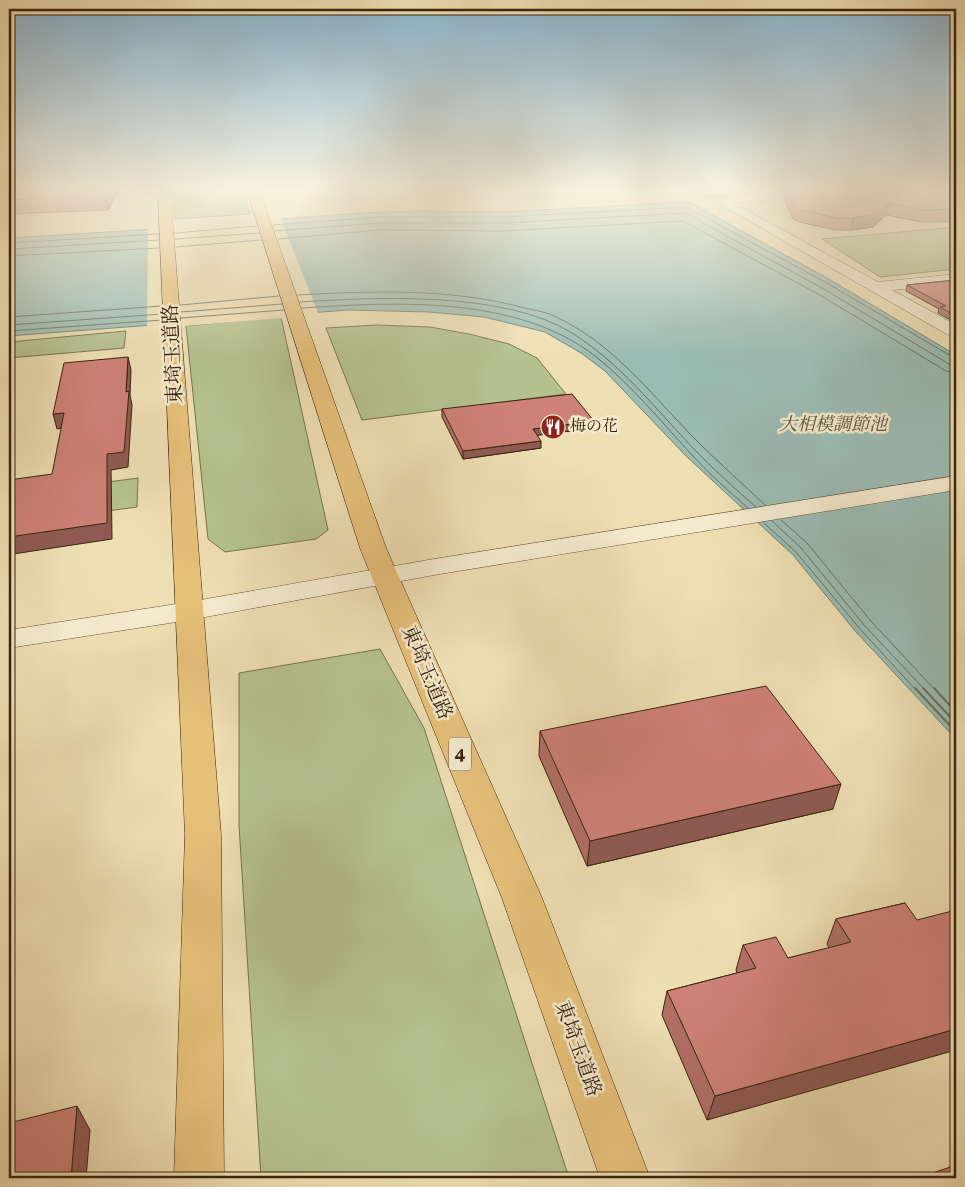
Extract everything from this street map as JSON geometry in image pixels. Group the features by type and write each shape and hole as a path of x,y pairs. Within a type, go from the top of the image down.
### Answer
{"highway":[{"name":"東埼玉道路","path":"167,245 203,835 200,1178"},
{"name":"東埼玉道路","path":"272,245 352,490 385,577 522,898 625,1178"}],"street":[{"path":"801,245 954,329"},
{"path":"876,287 956,279"},
{"path":"9,639 189,612 444,565 956,483"}],"green space":[{"path":"832,245 956,245 956,269 880,277"},
{"path":"281,317 328,530 316,539 225,552 208,539 186,326"},
{"path":"377,325 430,327 509,344 537,358 566,394 362,420 326,328"},
{"path":"126,331 124,348 9,358 9,342"},
{"path":"138,478 137,507 26,522 32,492"},
{"path":"380,649 424,728 569,1178 261,1178 239,825 239,673"}],"water":[{"name":"大相模調節池","path":"9,245 768,245 827,278 956,355 956,739 856,632 793,555 686,456 605,371 581,353 545,332 484,317 429,312 348,310 9,336"}],"pier":[{"path":"148,245 291,245 319,315 147,329"}],"building":[{"path":"956,280 956,316 940,307 946,306 907,285"},
{"path":"128,357 126,392 129,391 124,452 107,454 107,523 9,537 9,480 52,474 64,413 53,414 64,363"},
{"path":"572,394 594,421 533,429 541,441 463,451 442,409"},
{"path":"766,686 841,784 590,841 540,731"},
{"path":"905,903 917,920 956,910 956,1029 715,1096 667,991 756,968 743,945 776,937 788,958 851,942 836,919"},
{"path":"77,1106 71,1178 9,1178 9,1123"},
{"path":"956,1165 956,1178 926,1178 924,1176"}],"place":[{"name":"梅の花","path":"553,427"}]}
